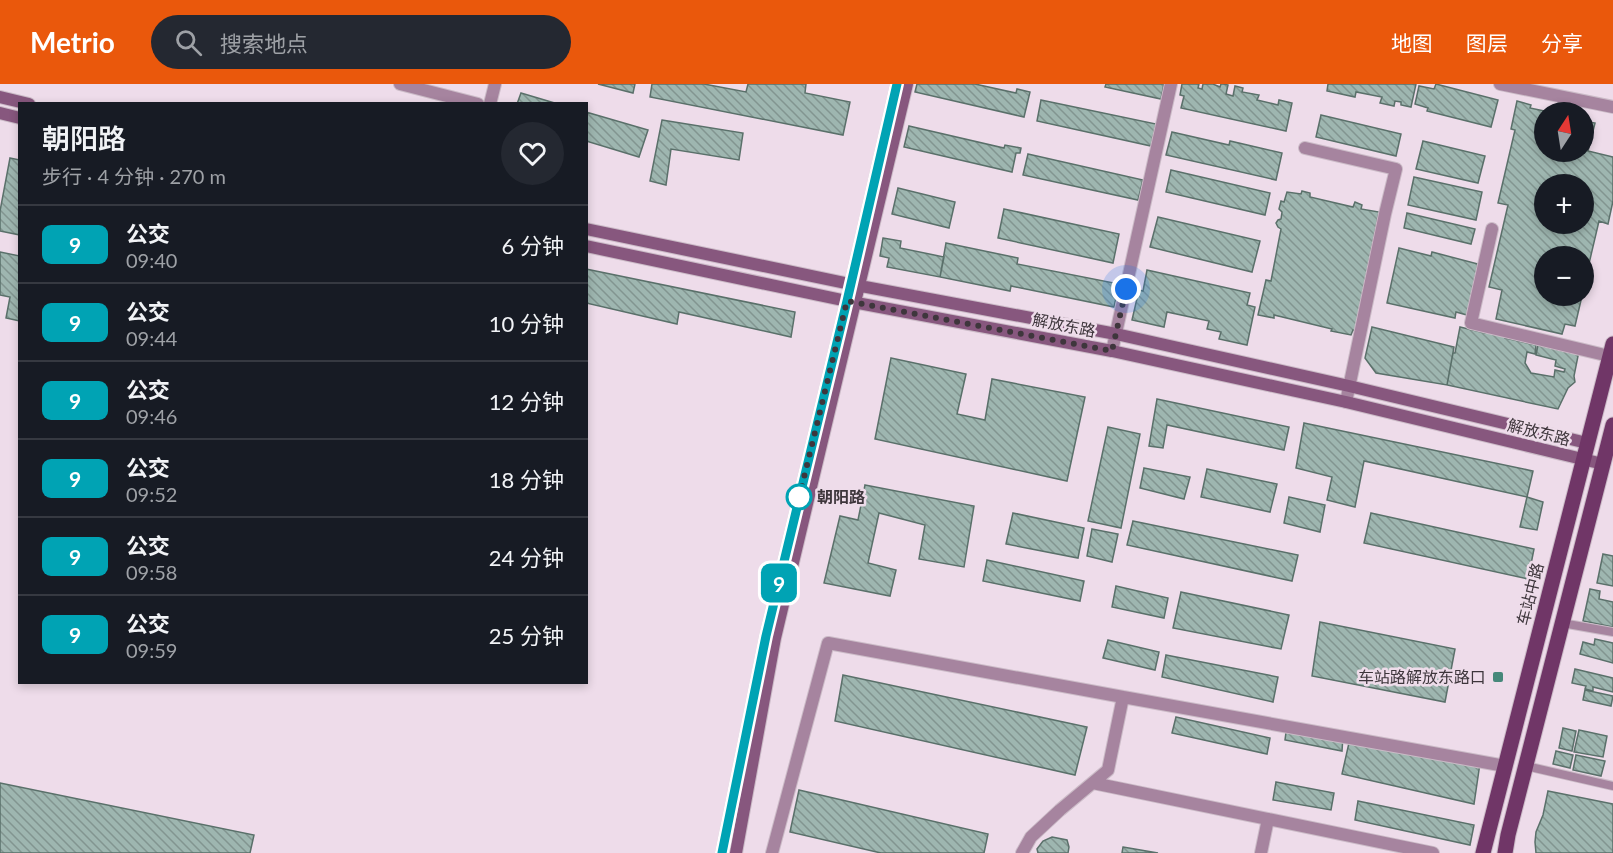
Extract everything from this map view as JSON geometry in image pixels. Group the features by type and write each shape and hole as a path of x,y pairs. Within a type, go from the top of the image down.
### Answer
{"main road":[{"path":"736,853 775,638 897,84"},
{"path":"854,285 907,84"},
{"path":"0,97 21,102"},
{"path":"0,113 18,117"},
{"name":"解放东路","path":"588,229 854,285 1116,334 1349,386 1587,443"},
{"name":"解放东路","path":"588,246 851,301 1112,351 1346,402 1608,465"},
{"path":"722,853 766,636 851,301"},
{"name":"车站中路","path":"1483,853 1611,350"},
{"path":"1505,853 1562,623 1608,465 1613,425"}],"street":[{"path":"400,84 470,102"},
{"path":"490,102 495,84"},
{"path":"1112,351 1171,84"},
{"path":"1500,84 1613,107"},
{"path":"1305,148 1396,169 1346,402"},
{"path":"1492,228 1471,323 1611,350"},
{"path":"772,853 828,643 1505,766"},
{"path":"1022,853 1031,837 1108,770 1123,698"},
{"path":"1093,783 1433,853"},
{"path":"1261,853 1268,819"}],"lane":[{"path":"1562,623 1613,632"},
{"path":"1526,766 1613,786"}],"building":[{"path":"598,84 635,84 633,93"},
{"path":"652,84 704,84 746,92 748,84 806,84 805,93 850,102 843,135 650,97"},
{"path":"917,84 975,84 1016,93 1017,89 1030,92 1024,117 915,92"},
{"path":"1106,84 1164,84 1161,99 1105,87"},
{"path":"1182,84 1199,84 1198,88 1202,89 1203,84 1220,87 1224,84 1228,85 1226,94 1233,96 1235,86 1243,88 1242,92 1259,95 1257,100 1278,105 1279,100 1292,103 1286,131 1181,108 1184,96 1180,95"},
{"path":"1328,84 1416,84 1411,107 1395,101 1394,106 1380,103 1382,97 1356,92 1355,97 1327,91"},
{"path":"1436,84 1498,100 1491,127 1427,111 1428,108 1415,104 1419,86 1434,89"},
{"path":"521,93 551,102 518,102"},
{"path":"1041,100 1156,124 1151,146 1037,121"},
{"path":"1517,101 1531,105 1530,108 1534,109 1534,162 1594,162 1594,152 1613,157 1613,201 1608,224 1599,221 1593,246 1534,246 1534,306 1580,306 1575,326 1565,324 1562,334 1496,319 1502,290 1489,287 1508,205 1498,203 1515,130 1511,129"},
{"path":"588,113 648,130 639,157 588,142"},
{"path":"1321,115 1401,134 1396,156 1316,137"},
{"path":"662,120 743,133 739,160 671,149 666,185 650,181"},
{"path":"909,126 1004,148 1005,145 1021,148 1020,153 1016,153 1012,172 904,147"},
{"path":"1172,132 1229,145 1230,141 1282,153 1276,180 1166,155"},
{"path":"1423,141 1485,156 1478,183 1416,169"},
{"path":"1028,154 1143,180 1138,200 1023,175"},
{"path":"10,158 18,160 18,235 0,231 0,211"},
{"path":"1171,170 1270,193 1265,215 1166,192"},
{"path":"1414,177 1482,192 1476,220 1408,205"},
{"path":"898,188 955,202 949,228 892,214"},
{"path":"1302,191 1310,193 1310,197 1353,207 1355,202 1362,205 1361,209 1379,212 1355,331 1353,330 1351,335 1274,315 1274,318 1258,315 1266,280 1271,281 1281,229 1276,223 1281,219 1282,212 1279,209 1281,201 1284,202 1287,192 1301,194"},
{"path":"1004,209 1119,234 1113,263 998,238"},
{"path":"1407,213 1475,229 1471,244 1404,228"},
{"path":"1158,217 1260,241 1252,272 1150,247"},
{"path":"883,238 901,241 900,248 944,257 940,277 887,267 889,258 880,256"},
{"path":"946,243 1018,258 1017,264 1119,284 1114,307 1011,286 1010,291 940,277"},
{"path":"1399,248 1431,256 1432,252 1478,264 1467,315 1456,312 1455,318 1387,303"},
{"path":"0,252 18,256 18,321 6,318 10,297 0,295"},
{"path":"588,269 795,312 791,337 679,312 677,324 588,303"},
{"path":"1147,270 1250,293 1247,305 1255,307 1247,345 1219,339 1221,332 1207,329 1209,321 1167,312 1164,327 1132,320 1139,290 1143,291"},
{"path":"1372,327 1454,347 1447,385 1376,373 1365,358"},
{"path":"1460,327 1485,333 1487,330 1506,334 1505,338 1536,345 1535,354 1527,352 1525,363 1531,373 1554,377 1555,370 1564,372 1565,369 1555,366 1556,360 1536,355 1538,345 1571,353 1579,351 1575,382 1568,388 1558,409 1447,385"},
{"path":"891,358 966,374 957,414 985,420 992,379 1085,397 1067,481 875,439"},
{"path":"1157,399 1289,427 1284,450 1167,425 1163,448 1149,446"},
{"path":"1304,423 1533,471 1527,497 1364,461 1355,507 1327,500 1332,477 1296,468"},
{"path":"1108,427 1140,434 1121,528 1088,521"},
{"path":"1144,468 1190,477 1184,499 1140,488"},
{"path":"1207,469 1277,484 1270,512 1201,497"},
{"path":"865,485 974,506 964,567 919,559 925,525 879,513 868,563 896,570 890,596 824,583 840,516 858,520"},
{"path":"1289,497 1325,505 1320,532 1284,523"},
{"path":"1527,497 1543,502 1537,530 1520,527"},
{"path":"1013,513 1084,528 1078,558 1006,544"},
{"path":"1371,513 1534,549 1528,579 1364,543"},
{"path":"1133,521 1298,555 1292,581 1127,545"},
{"path":"1092,529 1118,534 1112,562 1087,556"},
{"path":"1603,554 1613,556 1613,586 1597,583"},
{"path":"987,560 1084,581 1080,601 983,581"},
{"path":"1116,586 1168,598 1164,618 1112,607"},
{"path":"1590,589 1600,591 1599,599 1613,602 1613,627 1583,621"},
{"path":"1181,592 1289,615 1281,649 1173,628"},
{"path":"1320,622 1455,649 1445,702 1312,676"},
{"path":"1595,639 1613,643 1613,663 1580,654 1583,642 1594,645"},
{"path":"1108,640 1159,652 1155,670 1103,658"},
{"path":"1166,655 1278,677 1273,702 1162,677"},
{"path":"1575,669 1613,678 1613,692 1593,687 1593,691 1585,689 1586,686 1572,683"},
{"path":"843,675 1087,727 1075,775 835,721"},
{"path":"1585,690 1613,696 1611,706 1583,700"},
{"path":"1176,717 1270,738 1267,754 1172,733"},
{"path":"1287,725 1343,736 1342,751 1285,740"},
{"path":"1563,728 1576,731 1572,751 1559,748"},
{"path":"1579,730 1607,736 1603,757 1574,752"},
{"path":"1351,734 1480,763 1474,804 1342,774"},
{"path":"1556,751 1573,755 1570,768 1553,764"},
{"path":"1576,755 1605,761 1601,776 1573,770"},
{"path":"1276,782 1334,793 1331,810 1273,800"},
{"path":"0,783 254,835 250,853 0,853"},
{"path":"799,790 988,834 984,853 881,853 790,832"},
{"path":"1548,791 1613,804 1613,853 1536,853 1536,832 1543,815"},
{"path":"1358,801 1474,825 1470,845 1355,820"},
{"path":"1052,837 1067,840 1068,853 1038,853 1037,849 1043,841"},
{"path":"1123,847 1158,853 1122,853"}],"bus line":[{"name":"9","path":"722,853 766,636 897,84"}],"place":[{"name":"朝阳路","path":"799,497"},
{"name":"车站路解放东路口","path":"1498,677"}],"route":[{"path":"799,497 798,502 847,301 1112,351 1126,289"}]}
